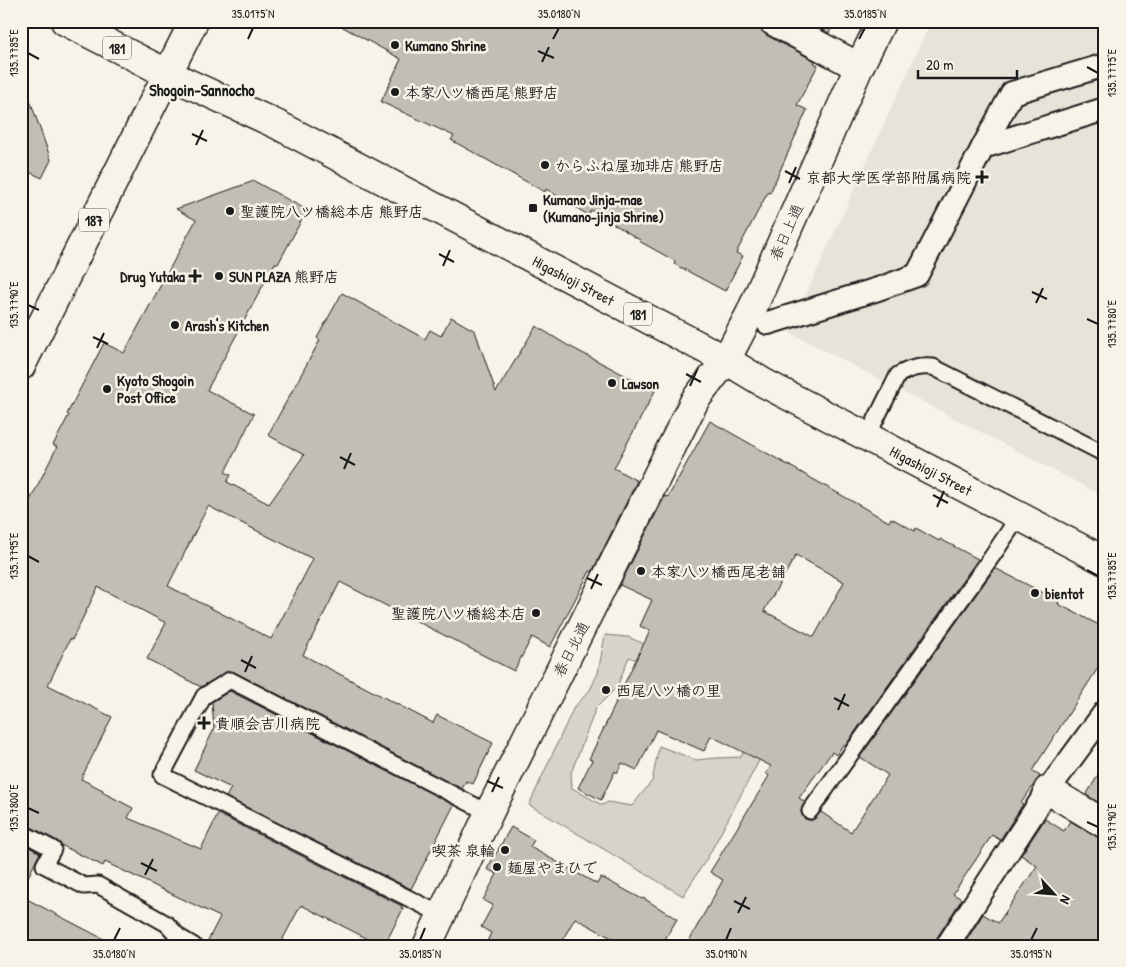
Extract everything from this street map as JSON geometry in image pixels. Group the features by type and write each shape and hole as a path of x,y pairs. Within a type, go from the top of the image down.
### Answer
{"main road":[{"name":"Higashioji Street","path":"66,21 168,74 278,125 726,360 764,383 1105,561"},
{"name":"187","path":"21,366 194,21"},
{"path":"774,21 859,67"},
{"name":"春日上通","path":"726,360 750,314 859,67 882,21"},
{"name":"春日北通","path":"427,946 489,813 695,400 726,360"},
{"path":"1048,790 1105,824"}],"street":[{"path":"768,323 878,289 917,274 1012,93 1105,65"},
{"path":"983,147 1105,109"},
{"path":"947,946 1048,790 1105,712"}],"lane":[{"path":"867,437 898,375 907,370 922,366 932,367 1105,454"},
{"path":"810,811 1020,516"},
{"path":"442,916 162,775 204,696 230,680 489,813"},
{"path":"21,832 53,849 44,866 84,886 98,885 168,924 179,937 194,946"}],"shaded area":[{"name":"京都大学医学部附属病院","path":"931,21 1105,21 1105,497 789,332"},
{"path":"605,635 628,637 663,652 654,667 629,657 617,687 596,708 571,773 572,788 602,805 608,802 632,806 652,781 659,746 696,760 741,757 748,741 760,759 709,855 683,896 529,805 574,707 590,690 598,673"}],"building":[{"path":"332,21 757,21 760,29 766,35 815,61 814,63 818,65 797,105 807,110 770,193 768,192 736,253 743,256 725,291 674,264 675,261 639,241 591,210 588,215 546,189 545,192 451,140 454,136 381,102 401,59"},
{"path":"807,21 835,21 829,33"},
{"path":"25,86 51,160 42,178 21,168 21,87"},
{"path":"254,181 307,210 278,264 275,263 207,390 254,414 225,472 231,475 227,482 269,504 304,455 268,435 320,340 317,338 342,293 425,339 430,330 441,336 451,317 475,331 496,392 536,326 567,345 655,391 614,468 637,481 592,572 590,571 550,647 532,637 514,671 340,582 303,655 433,723 437,715 493,743 473,784 466,781 462,789 234,672 226,672 201,687 147,659 166,623 98,587 72,640 70,639 48,685 112,717 81,779 133,808 128,818 201,849 218,814 402,906 401,908 403,909 384,946 301,905 279,946 205,946 220,917 105,862 103,866 21,823 21,518 57,447 53,445 69,415 67,414 104,343 124,353 196,220 176,209","holes":["208,506 313,559 271,639 168,586"]},
{"path":"710,421 889,522 891,518 915,531 916,528 978,559 845,746 843,745 836,755 832,752 799,798 805,802 801,811 805,819 813,820 821,812 851,832 888,775 860,757 995,568 1059,601 1058,604 1105,628 1105,657 1032,771 1040,776 1021,803 1023,804 1000,840 992,835 953,894 962,899 936,939 934,946 686,946 723,880 710,872 769,776 766,773 771,766 711,736 704,751 656,730 637,770 622,763 617,773 615,771 601,800 578,788 592,760 589,759 650,631 640,626 652,600 620,585 665,496 668,497","holes":["796,555 844,582 814,637 764,611"]},
{"path":"230,691 454,805 411,889 226,797 231,788 194,770 214,729 212,702"},
{"path":"1105,764 1105,806 1086,795"},
{"path":"1045,819 1064,831 1070,821 1105,840 1105,946 963,946 983,914 998,923 1037,866 1021,855"},
{"path":"511,827 534,840 530,847 597,884 601,877 643,898 677,919 661,946 626,946 575,918 559,946 485,946 491,933 481,927 493,905 483,900 497,874 487,869"},
{"path":"21,843 40,853 21,891"},
{"path":"21,896 117,946 21,946"}],"place":[{"name":"Kumano Shrine","path":"395,45"},
{"name":"本家八ツ橋西尾 熊野店","path":"395,92"},
{"name":"からふね屋珈琲店 熊野店","path":"545,165"},
{"name":"京都大学医学部附属病院","path":"982,177"},
{"name":"Kumano Jinja-mae (Kumano-jinja Shrine)","path":"533,208"},
{"name":"聖護院八ツ橋総本店 熊野店","path":"230,211"},
{"name":"Drug Yutaka","path":"195,276"},
{"name":"SUN PLAZA 熊野店","path":"219,276"},
{"name":"Arash's Kitchen","path":"175,325"},
{"name":"Lawson","path":"612,383"},
{"name":"Kyoto Shogoin Post Office","path":"107,389"},
{"name":"本家八ツ橋西尾老舗","path":"641,571"},
{"name":"bientot","path":"1035,593"},
{"name":"聖護院八ツ橋総本店","path":"536,613"},
{"name":"西尾八ツ橋の里","path":"606,690"},
{"name":"貴順会吉川病院","path":"204,723"},
{"name":"喫茶 泉輪","path":"505,850"},
{"name":"麺屋やまひで","path":"497,867"}],"district":[{"name":"Shogoin-Sannocho","path":"202,90"}]}
